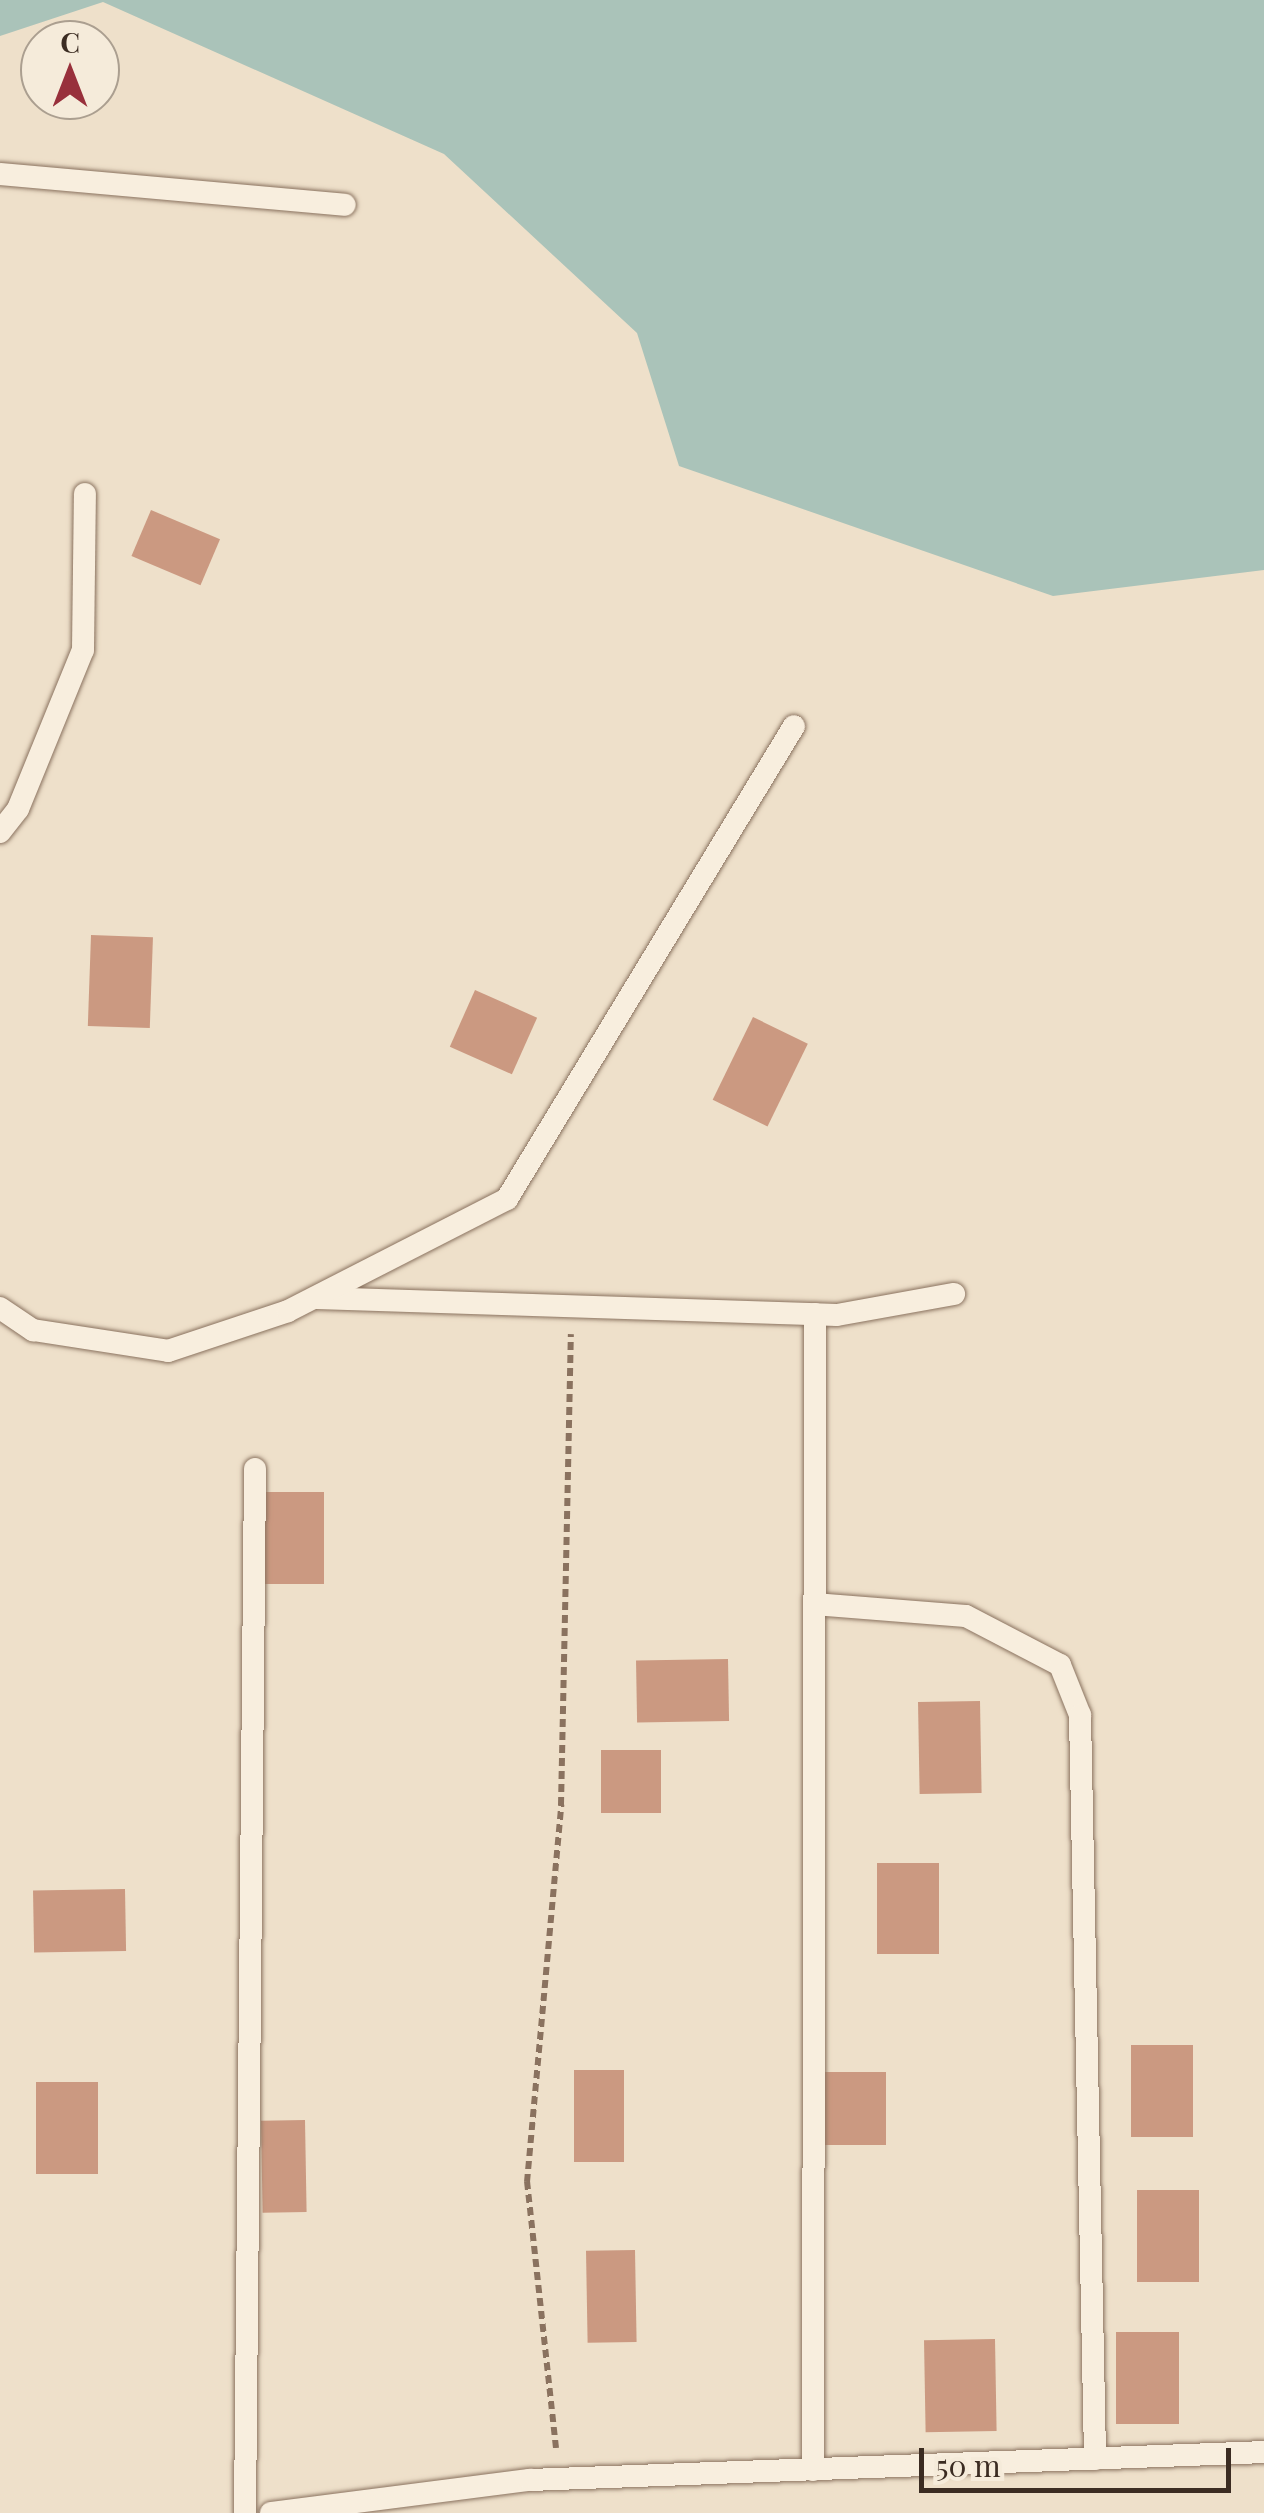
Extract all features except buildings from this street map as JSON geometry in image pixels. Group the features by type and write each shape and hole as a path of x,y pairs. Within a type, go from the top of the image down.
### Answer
{"lane":[{"path":"0,174 346,204"},
{"path":"0,832 18,809 83,650 85,494"},
{"path":"0,1308 33,1330 168,1351 314,1298 506,1199 794,726"},
{"path":"314,1298 815,1314 954,1294"},
{"path":"813,2470 815,1314"},
{"path":"245,2513 256,1469"},
{"path":"814,1604 966,1616 1060,1665 1080,1715 1095,2458"},
{"path":"271,2513 559,2480 1264,2452"}],"path":[{"path":"559,2480 528,2182 561,1805 571,1304"}],"shaded area":[{"path":"0,0 1264,0 1264,570 1053,596 679,466 637,333 444,154 103,2 48,20 20,20 20,29 0,36"}]}
